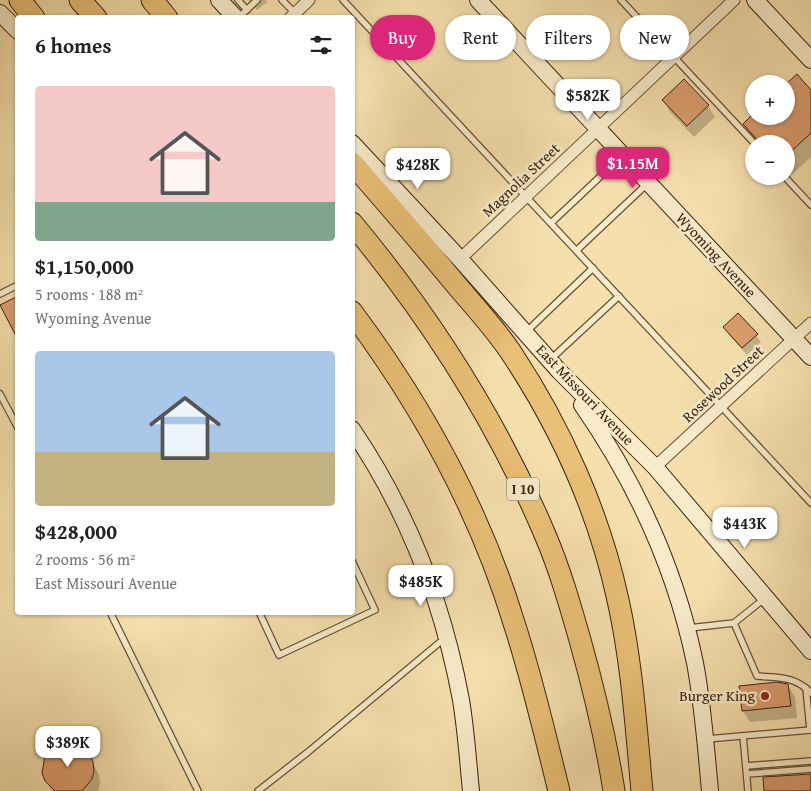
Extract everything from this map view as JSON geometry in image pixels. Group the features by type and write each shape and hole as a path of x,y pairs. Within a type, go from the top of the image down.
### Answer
{"highway":[{"path":"20,0 32,15"},
{"path":"80,0 93,15"},
{"path":"152,0 165,15"},
{"path":"355,166 480,312 512,353 558,433 573,465 603,545 618,598 631,682 642,791"},
{"name":"I 10","path":"355,227 416,305 470,388 508,456 546,537 569,603 592,681 607,745 614,791"},
{"path":"355,316 376,344 418,410 472,512 495,566 514,622 559,791"}],"main road":[{"path":"219,0 240,15"},
{"name":"Wyoming Avenue","path":"478,0 811,357"},
{"path":"755,0 811,60"},
{"path":"0,13 15,28"},
{"name":"East Missouri Avenue","path":"355,146 460,258 555,366 655,467 811,651"},
{"path":"555,366 613,451 642,506 662,552 687,628 695,664 705,739 709,790"},
{"path":"355,432 370,454 391,492 428,577 446,636 461,701 471,791"}],"street":[{"path":"293,15 309,0"},
{"name":"Magnolia Street","path":"689,43 734,0"},
{"name":"Magnolia Street","path":"460,258 671,60"},
{"name":"Rosewood Street","path":"655,467 811,323"}],"lane":[{"path":"238,0 240,15"},
{"path":"240,15 257,0"},
{"path":"282,0 293,15"},
{"path":"343,0 811,503"},
{"path":"621,0 635,15"},
{"path":"677,60 746,135"},
{"path":"551,223 623,155"},
{"path":"577,250 649,183"},
{"path":"792,185 811,205"},
{"path":"525,332 594,268"},
{"path":"0,294 15,286"},
{"path":"555,366 619,296"},
{"path":"0,394 15,422"},
{"path":"260,615 279,655 375,610 355,567"},
{"path":"687,628 734,623 765,597"},
{"path":"111,615 198,791"},
{"path":"734,623 758,676 792,679 811,693"},
{"path":"258,791 308,752 446,636"},
{"path":"705,739 811,730 806,688"},
{"path":"743,736 748,791"},
{"path":"746,766 811,761"},
{"path":"747,774 811,768"}],"building":[{"path":"797,74 811,90 811,133 795,148 795,135 753,135 743,124 745,122 745,125 795,125 795,76"},
{"path":"684,79 709,105 687,126 662,100"},
{"path":"15,298 15,334 0,305"},
{"path":"738,313 758,334 742,348 723,327"},
{"name":"Burger King","path":"777,682 788,684 791,706 742,711 739,686"},
{"path":"67,742 83,747 90,754 93,762 94,771 92,779 82,791 55,791 45,781 42,773 45,756 50,749"},
{"path":"811,774 811,791 764,791 763,777"}],"place":[{"name":"Burger King","path":"765,696"}]}
